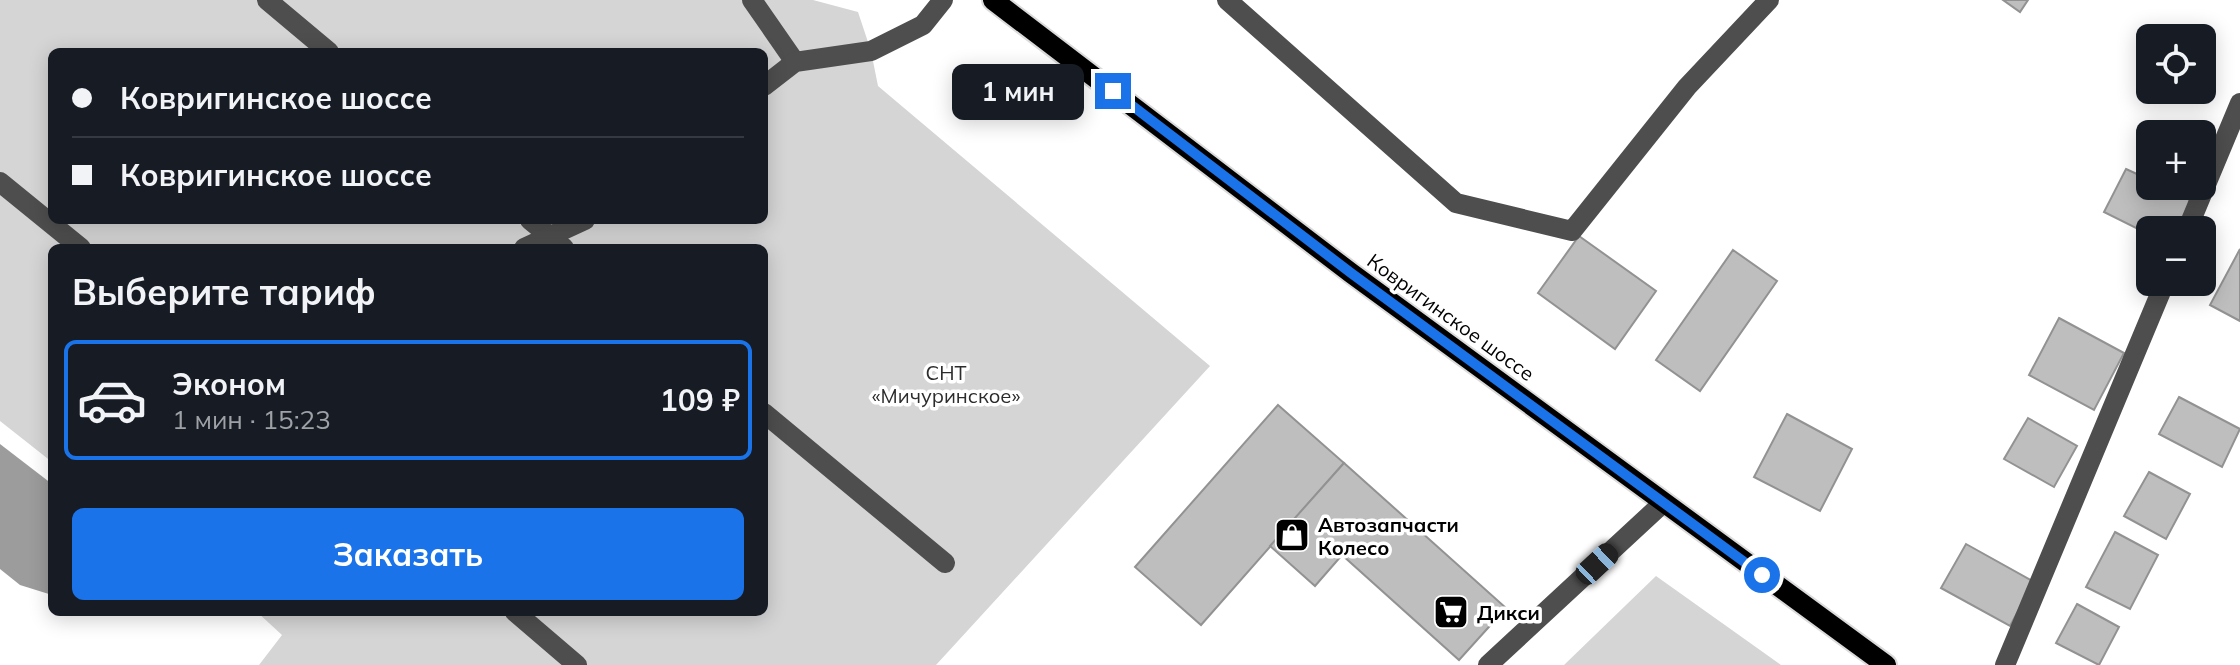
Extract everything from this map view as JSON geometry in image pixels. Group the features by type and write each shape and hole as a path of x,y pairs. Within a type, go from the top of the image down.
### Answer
{"main road":[{"name":"Ковригинское шоссе","path":"993,0 1351,273 1886,665"}],"street":[{"path":"267,0 324,48"},
{"path":"752,0 795,62"},
{"path":"768,83 795,62 871,51 923,25 943,0"},
{"path":"1227,0 1456,203 1572,231 1687,87 1769,0"},
{"path":"2193,216 2240,103"},
{"path":"0,182 48,221"},
{"path":"52,224 76,244"},
{"path":"535,224 557,242 580,224"},
{"path":"2005,665 2159,296"},
{"path":"768,416 945,563"},
{"path":"1488,665 1663,503"},
{"path":"520,616 577,665"}],"green space":[{"name":"СНТ «Мичуринское»","path":"0,0 813,0 858,12 878,86 1210,366 936,665 259,665 282,635 261,616 768,616 768,244 48,244 48,459 0,421"},
{"path":"1656,576 1781,665 1564,665"}],"shaded area":[{"path":"0,444 48,481 48,594 20,585 0,569"}],"building":[{"path":"2003,0 2028,0 2020,12"},
{"path":"2126,169 2136,174 2136,200 2192,201 2184,216 2136,216 2136,228 2104,212"},
{"path":"1579,236 1656,291 1615,349 1538,293"},
{"path":"2240,249 2240,321 2210,305"},
{"path":"1733,250 1777,281 1700,391 1656,360"},
{"path":"2059,318 2124,353 2094,410 2029,375"},
{"path":"2179,397 2240,429 2222,467 2159,434"},
{"path":"1278,405 1344,463 1201,625 1135,567"},
{"path":"1787,414 1852,449 1820,511 1754,477"},
{"path":"2028,418 2077,446 2054,487 2004,459"},
{"path":"1344,463 1506,608 1459,660 1342,555 1315,586 1270,546"},
{"path":"2149,472 2190,494 2166,539 2124,516"},
{"path":"2115,532 2158,555 2130,609 2086,587"},
{"path":"1966,544 2034,582 2010,626 1941,588"},
{"path":"2077,604 2119,627 2099,665 2056,643"}],"place":[{"name":"Автозапчасти Колесо","path":"1292,535"},
{"name":"Дикси","path":"1451,612"}],"route":[{"path":"1113,91 1351,273 1762,575"}]}
